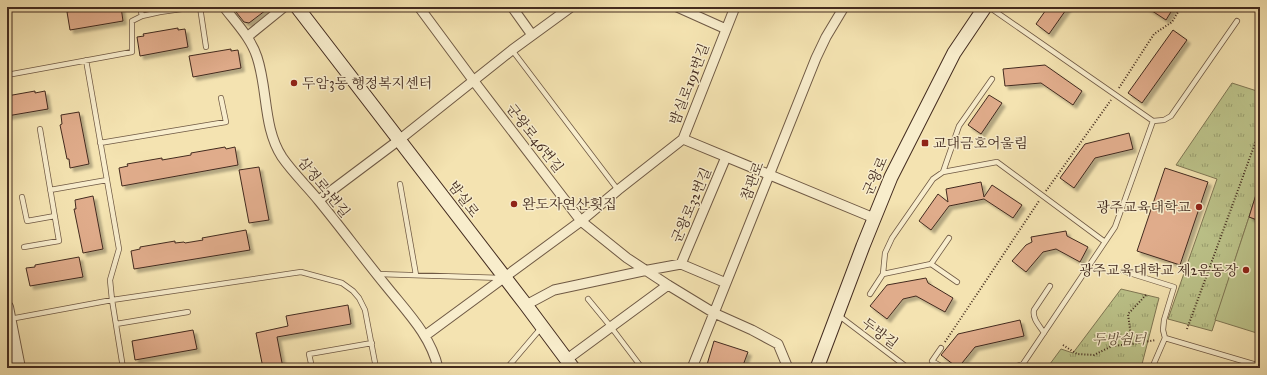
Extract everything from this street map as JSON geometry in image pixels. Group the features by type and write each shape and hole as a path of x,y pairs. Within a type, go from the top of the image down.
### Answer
{"main road":[{"name":"밤실로","path":"297,7 569,364"},
{"name":"군왕로","path":"817,368 891,177 954,53 985,7"}],"street":[{"name":"삼정로3번길","path":"224,7 254,47 259,65 269,123 275,144 289,167 319,200 376,274 426,335 436,356 438,368"},
{"path":"247,37 284,7"},
{"name":"군왕로46번길","path":"419,7 581,221 627,258 668,285 714,313 752,330 778,344 788,368"},
{"path":"512,7 532,35"},
{"path":"319,200 512,50 571,7"},
{"path":"677,7 726,29"},
{"name":"밤실로191번길","path":"504,278 581,221 618,190 684,139 735,7"},
{"name":"참판로","path":"692,368 770,175 791,117 826,37 844,7"},
{"name":"군왕로32번길","path":"684,139 874,218"},
{"name":"군왕로32번길","path":"681,264 726,157"},
{"path":"526,306 554,290 681,264 726,283"},
{"path":"426,335 504,278"},
{"path":"569,364 611,327 668,285"},
{"path":"8,313 19,368"}],"lane":[{"path":"140,7 142,16"},
{"path":"7,75 132,52 132,21 160,10 196,7"},
{"path":"200,7 206,47"},
{"path":"989,7 1154,121 1164,120 1171,116 1237,21"},
{"path":"512,50 618,190"},
{"path":"86,60 119,249 110,280 123,368"},
{"path":"943,172 959,126 992,79"},
{"path":"100,143 226,122 221,98"},
{"path":"1011,368 1023,364 1116,227 1154,121"},
{"path":"24,247 59,241 40,130"},
{"path":"870,294 883,274 885,253 892,238 933,179 943,172 997,162 1106,242"},
{"path":"50,190 107,180"},
{"path":"400,184 416,276"},
{"path":"22,197 27,220 55,216"},
{"path":"883,274 931,264 949,238"},
{"path":"931,264 957,282"},
{"path":"1123,271 1174,287 1164,320 1163,330 1165,338 1152,368"},
{"path":"8,313 112,300 301,272 342,283 353,291 359,298 365,310 376,368 370,368"},
{"path":"376,274 504,278"},
{"path":"1044,333 1035,320 1033,314 1034,310 1050,286"},
{"path":"588,299 642,368"},
{"path":"116,324 188,312"},
{"name":"두방길","path":"838,315 908,368"},
{"path":"507,368 542,327"},
{"path":"1165,338 1260,366"},
{"path":"312,368 309,354 372,343"},
{"path":"940,348 932,360 944,368"}],"path":[{"path":"940,348 1043,196 1115,94 1154,34 1172,22 1181,7"},
{"path":"1187,329 1260,130"},
{"path":"1132,344 1128,314 1146,296"},
{"path":"1063,345 1077,354 1094,355 1112,346 1165,338"}],"green space":[{"path":"1232,83 1260,92 1260,183 1212,331 1168,319 1217,179 1176,165"},
{"name":"광주교육대학교 제2운동장","path":"1249,217 1260,221 1260,334 1215,320"},
{"name":"두방쉼터","path":"1121,289 1159,298 1141,368 1047,368 1061,349 1073,353"}],"building":[{"path":"121,7 123,21 70,30 67,12 76,10 76,8"},
{"path":"232,7 270,7 249,23 244,22"},
{"path":"1048,7 1068,7 1049,34 1036,24"},
{"path":"1146,7 1174,7 1166,20"},
{"path":"178,28 178,30 185,29 188,47 140,56 137,37 144,36 143,34"},
{"path":"1173,30 1187,40 1142,103 1128,93"},
{"path":"231,49 231,51 238,50 241,68 193,77 189,56"},
{"path":"1045,65 1082,91 1073,105 1041,83 1005,86 1003,69"},
{"path":"35,91 35,93 45,91 48,109 7,116 7,96"},
{"path":"989,95 1002,103 981,134 968,125"},
{"path":"79,112 89,164 70,168 60,125 62,124 61,115"},
{"path":"1129,133 1133,149 1095,158 1074,188 1060,178 1085,144"},
{"path":"225,147 226,149 235,147 238,165 122,186 119,168 128,166 127,164 191,155 191,153"},
{"path":"259,167 269,220 249,223 239,170"},
{"path":"1165,168 1208,182 1180,265 1137,251"},
{"path":"981,182 984,197 992,185 1022,205 1013,218 984,199 949,206 931,230 919,221 938,194 948,202 946,189"},
{"path":"1258,188 1260,188 1260,221 1249,217"},
{"path":"93,196 103,249 83,253 74,209 76,209 75,200"},
{"path":"246,230 250,250 134,269 131,251 140,249 140,247 175,241 175,243 185,243 203,240 202,238"},
{"path":"1066,231 1067,236 1088,247 1080,262 1056,249 1043,252 1026,272 1012,261 1026,245 1032,242 1031,237"},
{"path":"79,257 83,277 30,286 26,268"},
{"path":"926,278 928,283 953,298 945,312 916,296 903,299 887,319 870,306 887,285"},
{"path":"348,305 351,324 277,337 283,368 263,368 256,333 288,326 286,316"},
{"path":"1020,320 1024,336 975,347 958,368 941,355 958,334"},
{"path":"193,330 197,349 135,360 132,341"},
{"path":"714,341 748,352 742,368 706,368"}],"place":[{"name":"두암3동 행정복지센터","path":"294,83"},
{"name":"교대금호어울림","path":"925,143"},
{"name":"완도자연산횟집","path":"514,204"},
{"name":"광주교육대학교","path":"1199,207"},
{"name":"광주교육대학교 제2운동장","path":"1246,270"}]}
